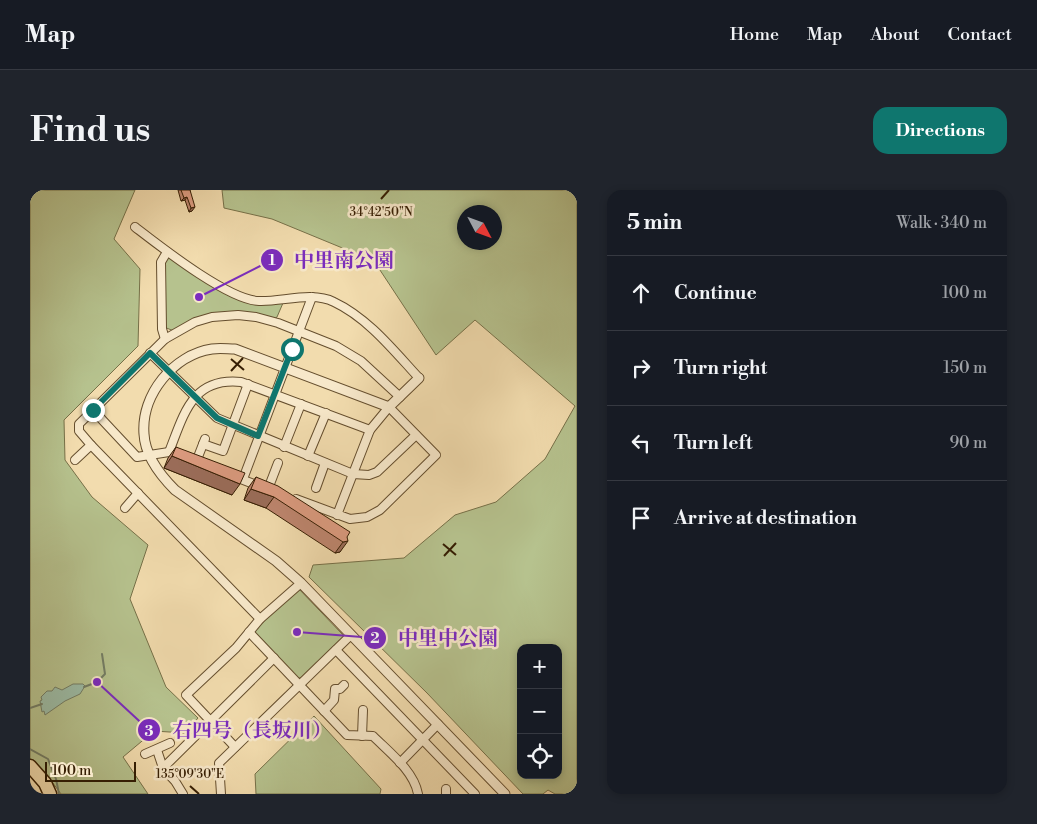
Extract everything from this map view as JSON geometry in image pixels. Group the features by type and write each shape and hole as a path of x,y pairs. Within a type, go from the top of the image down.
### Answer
{"highway":[{"path":"30,766 45,782 50,794"}],"street":[{"path":"136,227 167,252 243,298 258,301 312,297 332,300 352,312 375,332 419,378 389,407 370,430 337,515"},
{"path":"165,338 162,329 162,262 167,252"},
{"path":"243,479 312,297"},
{"path":"260,619 91,445 79,431 79,424 165,338 195,322 212,317 238,315 256,317 336,346 361,361 400,397"},
{"path":"285,496 350,519 366,517 380,510 436,455 389,407 235,349 212,349 190,356 168,372 154,388 146,410 144,435 149,456 161,476 175,490 276,561 301,583 505,794"},
{"path":"150,353 217,418 232,426 353,474 369,475 377,472 416,435"},
{"path":"170,452 186,408 194,396 214,384 228,380 248,384 370,430"},
{"path":"196,462 204,442 223,451 248,384"},
{"path":"284,446 301,404"},
{"path":"93,410 137,456 170,452 205,465"},
{"path":"308,456 326,413"},
{"path":"75,460 91,445"},
{"path":"268,489 278,463"},
{"path":"316,488 325,463"},
{"path":"224,472 277,492"},
{"path":"125,508 138,493"},
{"path":"235,747 186,695 236,648 260,619 301,583"},
{"path":"249,632 347,735 373,736 400,763 416,784 418,794"},
{"path":"221,794 219,763 351,635"},
{"path":"336,650 475,794"},
{"path":"163,768 274,658"},
{"path":"324,710 334,700 335,689 340,689 344,685"},
{"path":"362,736 363,710"},
{"path":"400,763 438,724"},
{"path":"145,754 170,743"},
{"path":"157,750 163,768 175,781 183,794"}],"shaded area":[{"path":"30,190 135,190 114,239 140,269 138,346 64,420 65,460 92,497 148,545 130,599 166,687 198,718 185,733 154,731 123,757 148,794 61,794 44,771 30,759"},
{"path":"222,190 577,190 577,794 555,794 548,790 543,794 523,794 427,693 309,577 313,565 404,558 455,515 496,502 545,459 575,406 475,320 436,355 374,261 272,219 224,208"},
{"path":"169,257 226,293 283,303 277,317 274,319 256,314 192,320 174,331 164,327 164,263 165,259"},
{"path":"298,588 343,635 343,638 302,678 297,678 254,634 254,630"},
{"path":"73,684 83,684 85,686 80,694 65,701 45,715 44,711 42,712 40,701 47,691 52,691 55,687 62,690"},
{"path":"314,716 381,789 380,794 256,794 255,774"}],"building":[{"path":"181,190 190,190 195,207 191,208 187,197 184,198"},
{"path":"176,447 245,473 240,484 172,456"},
{"path":"256,477 278,486 350,532 347,537 348,541 343,542 274,497 251,489"}],"waterway":[{"path":"84,687 97,682 105,674 102,654"},
{"path":"30,708 42,704"},
{"path":"30,749 48,759 56,779 59,794"}],"place":[{"name":"中里南公園","path":"199,297"},
{"name":"中里中公園","path":"297,632"},
{"name":"右四号（長坂川）","path":"97,682"}],"route":[{"path":"93,410 150,353 217,418 258,436 292,349"}]}
